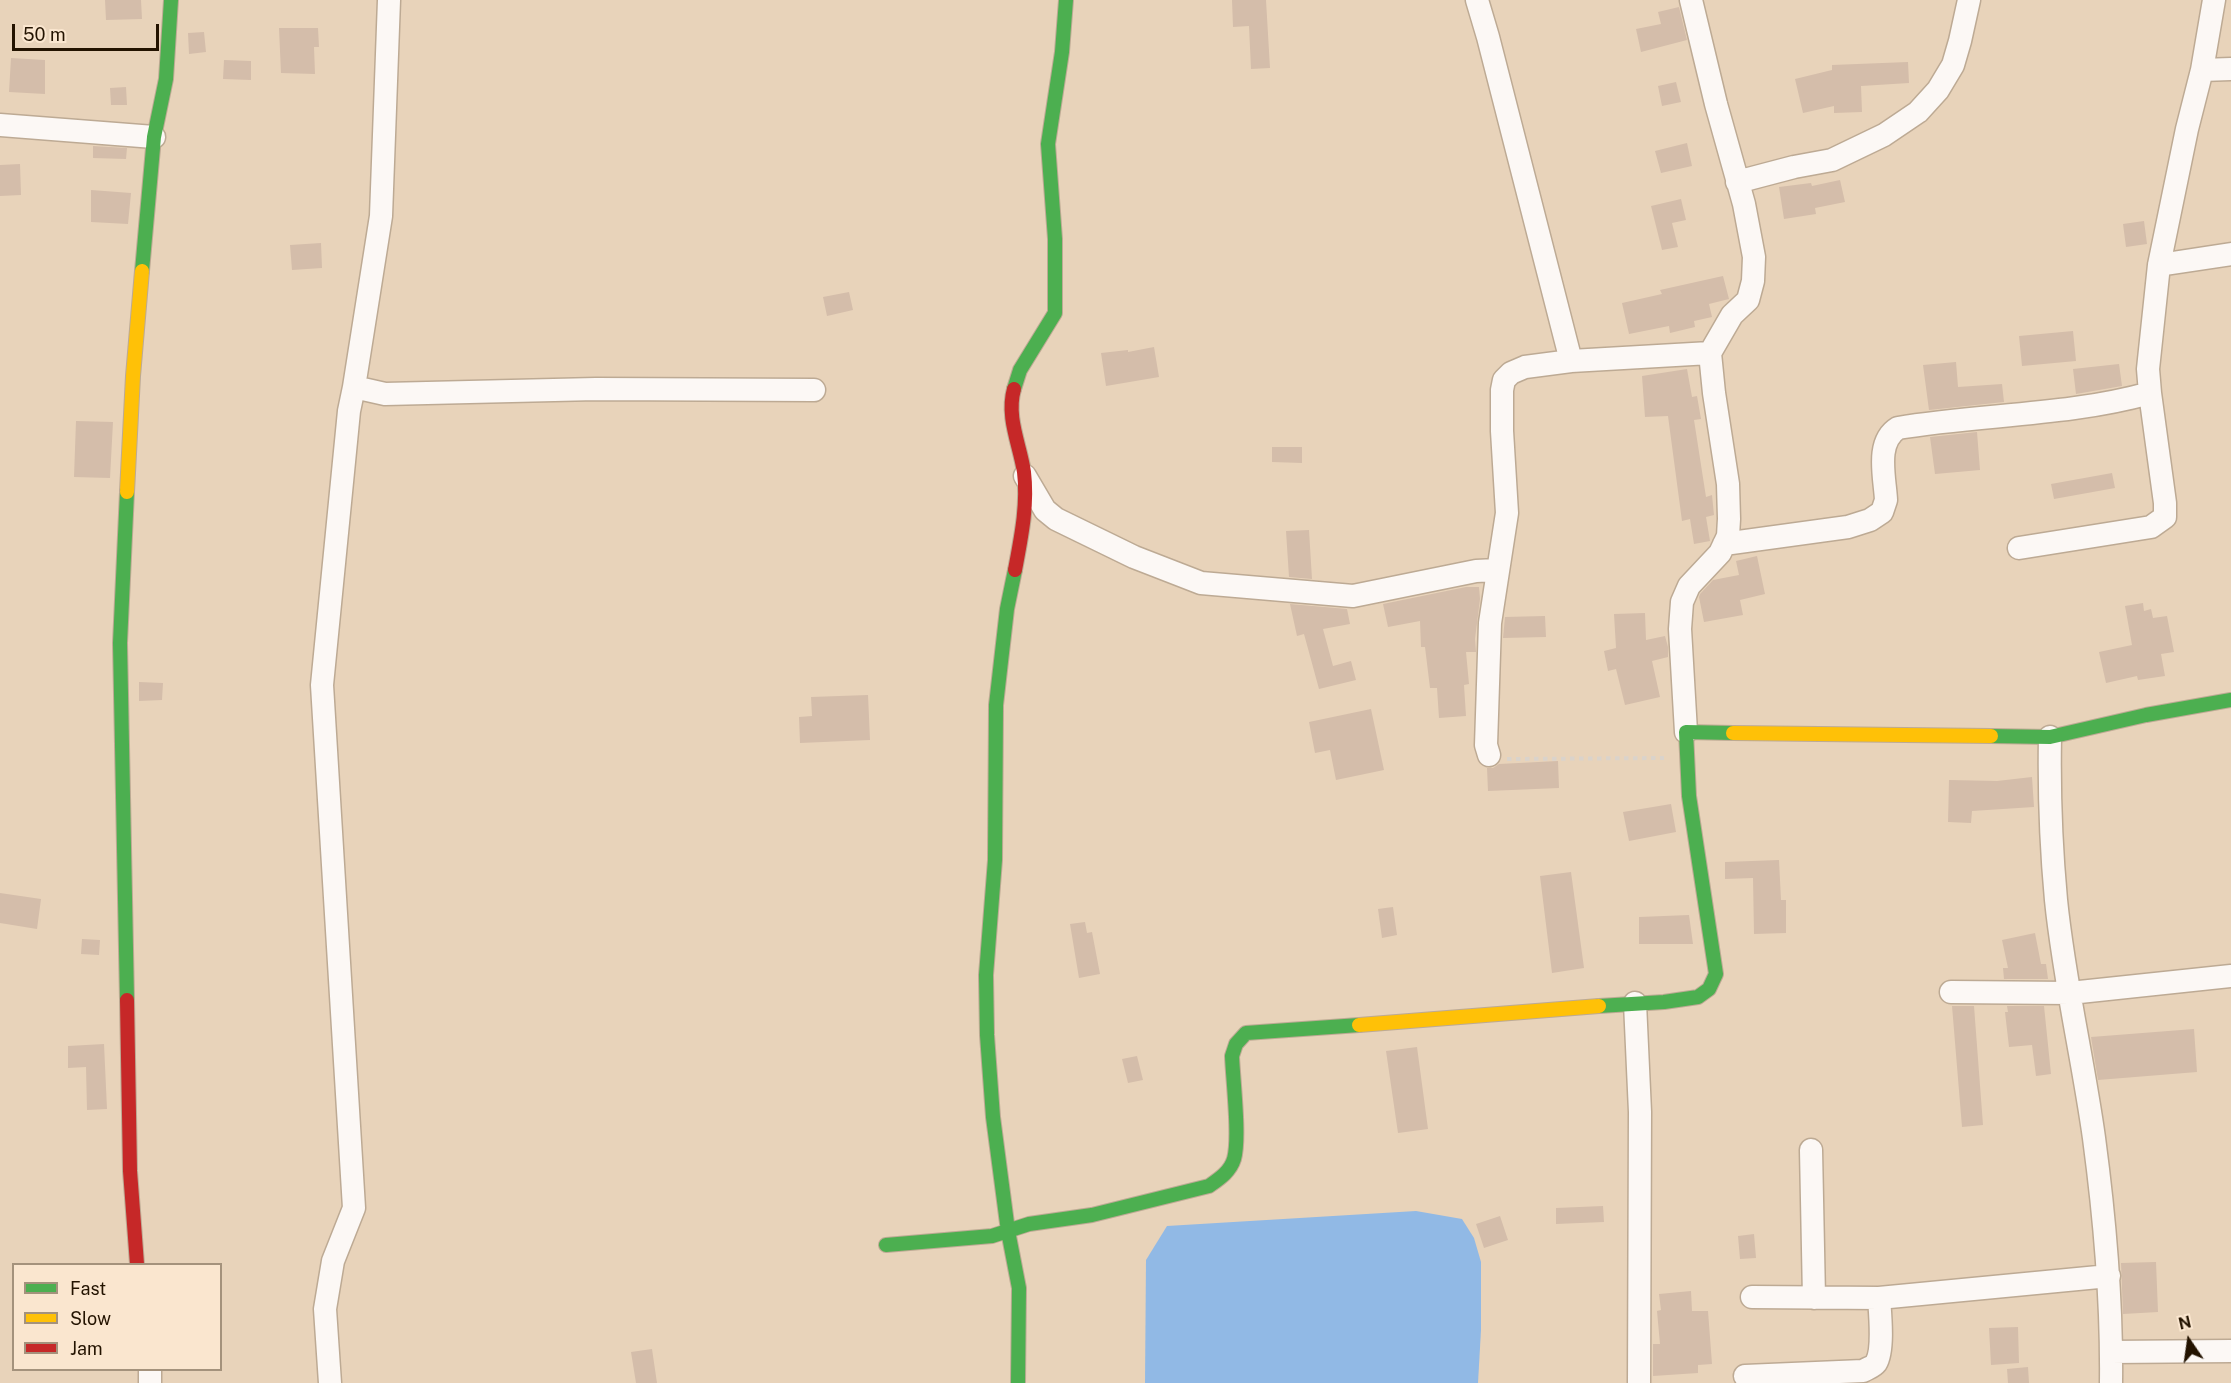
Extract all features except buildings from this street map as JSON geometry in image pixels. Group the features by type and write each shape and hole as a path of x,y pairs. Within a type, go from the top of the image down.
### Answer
{"street":[{"path":"137,1263 130,1171 120,643 133,376 154,137 166,79 171,0"},
{"path":"330,1383 324,1309 333,1261 354,1208 322,685 349,411 381,216 390,0"},
{"path":"1018,1383 1018,1288 993,1117 987,1035 986,975 994,860 996,705 1007,609 1024,524 1024,474 1013,424 1011,400 1020,370 1055,313 1055,239 1048,144 1062,52 1066,0"},
{"path":"1477,0 1571,361"},
{"path":"886,1245 992,1236 1029,1224 1092,1215 1209,1186 1225,1175 1234,1160 1236,1142 1232,1056 1236,1044 1246,1033 1698,997 1709,988 1716,974 1685,758 1686,732 1680,629 1682,602 1689,586 1720,553 1728,536 1728,484 1710,353 1732,315 1748,300 1753,281 1754,257 1744,204 1691,0"},
{"path":"1737,182 1832,160 1884,135 1918,112 1938,90 1953,65 1969,0"},
{"path":"2019,548 2151,527 2165,517 2148,369 2159,265 2187,129 2202,70 2214,0"},
{"path":"2202,70 2231,69"},
{"path":"0,125 154,137"},
{"path":"2159,265 2231,255"},
{"path":"1489,755 1486,745 1490,623 1507,513 1502,431 1504,380 1511,373 1525,367 1571,361 1710,353"},
{"path":"354,387 385,394 596,389 814,390"},
{"path":"1724,544 1848,527 1870,520 1885,507 1884,446 1892,432 1898,428 2116,402 2150,393"},
{"path":"1024,474 1046,510 1056,519 1134,557 1201,583 1353,596 1476,571 1497,570"},
{"path":"1686,732 2050,737 2146,715 2231,700"},
{"path":"2050,737 2051,814 2056,901 2094,1137 2109,1276 2111,1383"},
{"path":"1951,992 2070,993 2231,976"},
{"path":"1635,1003 1640,1112 1639,1383"},
{"path":"1811,1150 1814,1298"},
{"path":"1752,1297 1879,1298 2109,1276"},
{"path":"1745,1376 1863,1371 1873,1366 1878,1360 1880,1350 1879,1298"},
{"path":"2111,1352 2231,1351"}],"path":[{"path":"1489,755 1496,758 1521,759 1685,758"}],"water":[{"path":"1416,1211 1462,1219 1474,1238 1481,1262 1478,1383 1145,1383 1146,1260 1167,1226"}],"traffic: fast":[{"path":"142,271 154,137 166,79 171,0"},
{"path":"1014,389 1020,370 1055,313 1055,239 1048,144 1062,52 1066,0"},
{"path":"127,492 120,643 127,1000"},
{"path":"1015,570 1007,609 996,705 995,860 986,975 987,1035 993,1117 1008,1231 1019,1288 1018,1383"},
{"path":"1991,736 2050,737 2146,715 2231,700"},
{"path":"1599,1006 1664,1002 1698,997 1709,989 1716,974 1689,796 1686,732 1733,733"},
{"path":"886,1245 992,1236 1029,1224 1092,1215 1209,1186 1227,1171 1234,1159 1236,1124 1232,1056 1236,1044 1246,1033 1359,1025"}],"traffic: slow":[{"path":"127,492 133,376 142,271"},
{"path":"1733,733 1991,736"},
{"path":"1359,1025 1599,1006"}],"traffic: jam":[{"path":"1014,389 1013,420 1024,472 1025,497 1015,570"},
{"path":"127,1000 130,1171 137,1263"}]}
